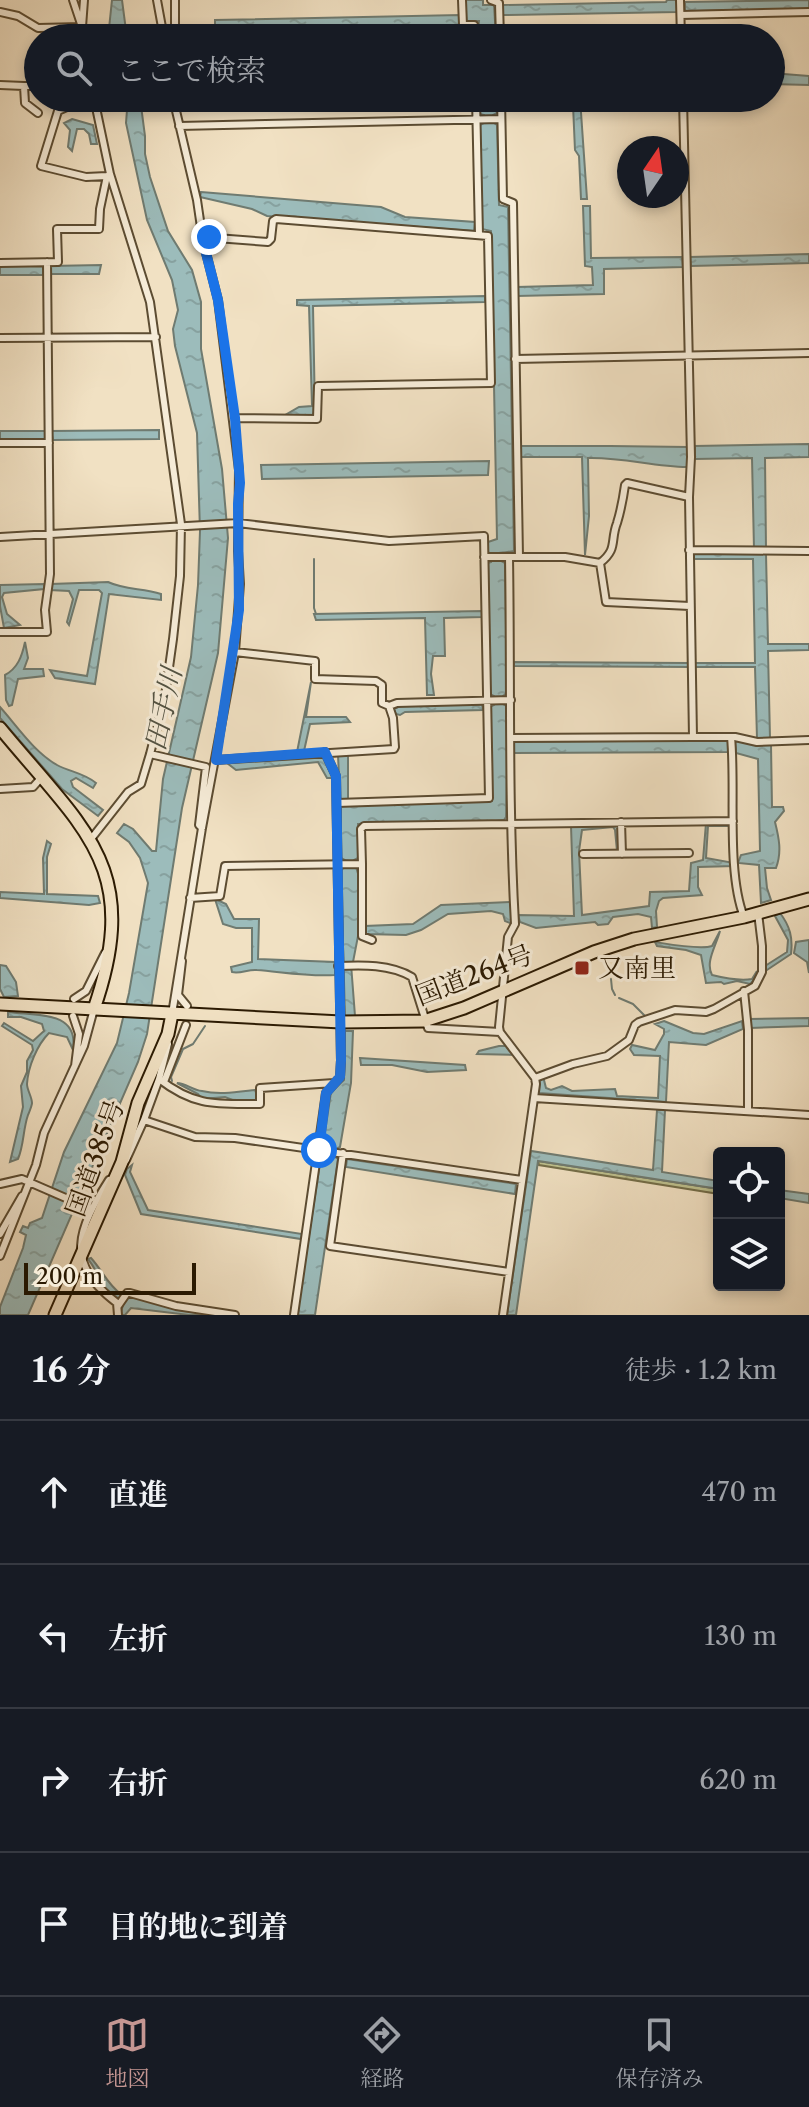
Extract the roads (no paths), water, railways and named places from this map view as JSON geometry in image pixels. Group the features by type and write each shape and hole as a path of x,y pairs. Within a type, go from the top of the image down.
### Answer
{"highway":[{"path":"0,728 91,839 106,873 112,899 111,949 99,1010"},
{"name":"国道264号","path":"0,1004 341,1022 424,1021 464,1008 594,952 634,939 744,917 809,899"},
{"name":"国道385号","path":"55,1315 122,1162 148,1076 168,1034 168,1014"}],"street":[{"path":"73,0 81,24"},
{"path":"82,24 84,0"},
{"path":"157,0 161,24"},
{"path":"175,0 175,24"},
{"path":"462,0 463,24"},
{"path":"491,0 499,3 500,24"},
{"path":"680,0 681,24"},
{"path":"0,12 18,16 31,24"},
{"path":"681,15 809,12"},
{"path":"0,85 24,86"},
{"path":"58,112 44,148 41,166 86,177 108,175"},
{"path":"91,839 128,792 141,784 152,755 167,681 180,576 182,524 156,337 142,274 108,175 97,112"},
{"path":"168,1014 182,958 202,828 235,652 240,597 235,523 240,483 235,418 218,300 176,112"},
{"path":"479,112 479,235"},
{"path":"499,112 503,199 513,203 519,557"},
{"path":"683,112 693,737"},
{"path":"179,126 498,119"},
{"path":"0,263 58,262 57,229 99,229 108,175"},
{"path":"203,237 268,242 276,219 488,236 491,383 318,386 317,419 235,418"},
{"path":"0,632 47,632 45,610 50,574 47,262"},
{"path":"0,338 156,337"},
{"path":"515,359 809,353"},
{"path":"0,443 49,443"},
{"path":"600,563 613,549 627,483 689,497"},
{"path":"0,537 235,523 389,541 484,536 490,701 487,800 337,803"},
{"path":"689,550 809,551"},
{"path":"487,557 565,557 600,563"},
{"path":"503,1315 535,1078 500,1032 501,991 508,937 515,924 509,824 511,738 506,557"},
{"path":"600,563 606,602 690,606"},
{"path":"235,652 315,661 315,679 376,681 382,685 382,703 389,706 397,703 508,700"},
{"path":"216,760 394,749 393,718 389,706"},
{"path":"511,738 731,737 757,742 809,740"},
{"path":"731,737 739,905 744,917"},
{"path":"294,1315 322,1150 326,1093 340,1077 340,865 336,776 325,752"},
{"path":"152,755 204,766 206,771 201,789 203,798 199,825 202,828"},
{"path":"0,789 33,787 41,778"},
{"path":"372,940 362,936 359,864 361,829 364,826 733,821"},
{"path":"621,822 622,854"},
{"path":"583,854 689,853"},
{"path":"190,898 220,896 225,866 359,864"},
{"path":"535,1078 607,1056 629,1040 639,1022 675,1010 706,1012 755,986 762,972 758,913"},
{"path":"74,999 86,991 103,955 111,949"},
{"path":"182,958 178,995 187,1006"},
{"path":"340,966 368,964 401,970 412,977 428,1028 500,1032"},
{"path":"744,991 748,1030 748,1111"},
{"path":"0,1234 32,1182 44,1133 99,1010"},
{"path":"73,1016 79,1034 75,1066"},
{"path":"122,1162 128,1159 186,1025"},
{"path":"161,1081 168,1034"},
{"path":"161,1081 192,1100 211,1105 260,1104 260,1088 334,1083"},
{"path":"534,1098 809,1115"},
{"path":"144,1120 195,1137 235,1138 522,1180"},
{"path":"339,1153 330,1246 509,1272"},
{"path":"116,1176 89,1208 79,1257 102,1292 118,1306"},
{"path":"0,1184 17,1179 32,1182 89,1208"},
{"path":"0,1256 26,1190"},
{"path":"118,1315 118,1306 127,1293 176,1306 235,1315"}],"water":[{"path":"112,0 122,0 125,24 109,24"},
{"path":"466,0 483,0 483,5 494,5 495,24 466,21"},
{"path":"677,0 677,12 503,15 503,5"},
{"path":"809,0 809,9 685,11 685,2"},
{"path":"460,15 460,24 215,24 215,20"},
{"path":"785,74 809,76 809,85 785,84"},
{"path":"127,112 142,112 150,177 168,231 192,270 201,302 201,349 222,469 228,538 218,653 182,808 147,1034 138,1062 28,1315 0,1315 0,1307 23,1248 26,1235 20,1232 23,1226 28,1228 30,1223 42,1218 64,1152 117,1043 148,883 140,858 129,842 117,833 124,824 133,829 152,851 156,851 163,779 191,657 200,531 197,433 175,346 173,329 178,310 172,280 147,220 126,123"},
{"path":"497,112 493,115 497,125 499,205 508,207 514,551 501,553 501,561 505,563 507,693 503,696 503,704 508,707 506,817 487,822 358,824 358,858 354,860 359,877 359,931 351,964 355,1016 345,1016 341,870 345,867 345,860 341,858 341,806 492,801 490,707 494,705 494,696 490,694 488,563 491,562 491,554 488,552 488,542 497,539 491,231 482,229 480,125 484,123 484,115 480,114"},
{"path":"573,112 581,112 587,199 581,199 579,156 575,150"},
{"path":"72,119 93,125 97,144 91,144 89,134 84,129 77,129 72,151 68,147 70,130 64,123"},
{"path":"201,192 381,207 405,217 475,222 474,231 267,216 252,209 200,197"},
{"path":"583,206 590,206 591,258 682,257 683,267 604,269 604,294 517,296 517,287 593,285 592,267 585,266"},
{"path":"809,254 809,263 691,266 690,257"},
{"path":"43,265 43,275 0,275 0,266"},
{"path":"101,265 99,274 50,274 50,266"},
{"path":"485,296 485,302 313,306 315,414 259,416 285,415 299,407 312,406 309,306 297,305 297,300"},
{"path":"159,430 159,439 53,440 51,431"},
{"path":"0,431 47,431 46,440 0,441"},
{"path":"809,444 809,457 765,458 766,549 754,549 752,458 695,459 695,446"},
{"path":"521,446 687,447 687,467 588,458 589,516 585,555 582,457 521,457"},
{"path":"489,461 488,475 262,479 261,465"},
{"path":"692,553 766,554 768,644 809,644 809,650 768,651 770,738 757,738 755,667 694,667 694,663 755,663 753,559 692,559"},
{"path":"108,582 161,594 161,600 109,594 95,684 55,678 50,670 87,676 102,593 99,590 79,590 69,625 67,622 73,599 69,591 50,590 51,584"},
{"path":"44,584 44,589 4,593 2,597 7,614 20,625 4,628 0,585"},
{"path":"482,611 482,617 444,618 445,656 433,656 431,674 434,695 427,695 425,618 316,620 314,614"},
{"path":"25,642 28,658 24,669 43,669 44,676 18,679 12,705 9,706 5,675 19,661"},
{"path":"514,662 688,663 689,667 514,666"},
{"path":"311,682 306,717 346,717 350,722 310,724 304,751 297,752"},
{"path":"482,704 483,710 405,712 400,715 394,709 400,706"},
{"path":"0,707 49,760 96,783 93,788 76,778 71,781 73,787 103,810 98,816 62,789 0,718"},
{"path":"728,740 728,752 514,753 514,742"},
{"path":"735,741 771,745 772,807 783,807 784,811 775,822 779,839 776,868 765,868 771,900 761,903 759,865 738,863 741,855 760,851 758,759 736,753"},
{"path":"348,754 348,799 340,799 338,755"},
{"path":"322,756 333,778 327,778 318,762 236,770 227,763"},
{"path":"706,823 731,823 731,826 708,826 706,858 734,863 734,866 698,867 698,887 702,895 663,898 656,911 657,927 652,928 651,917 638,914 613,917 608,924 598,925 595,922 536,928 520,922 518,915 574,916 571,826 616,824 618,827 617,851 613,827 582,830 579,851 582,915 649,906 650,892 689,891 691,863 703,860"},
{"path":"47,841 51,844 47,857 47,894 98,896 100,903 89,905 0,898 0,892 44,894 43,858"},
{"path":"215,899 226,904 234,919 259,919 258,959 335,962 335,975 254,970 232,972 231,967 252,962 252,928 223,924"},
{"path":"511,902 513,922 510,923 505,921 503,914 491,911 448,914 406,935 365,934 365,926 413,924 441,905"},
{"path":"780,913 790,932 791,954 764,972 765,966 787,952 788,940 775,916"},
{"path":"720,931 710,959 712,975 747,980 752,979 757,971 750,984 737,981 706,983 701,955 657,946 655,942 707,947 712,946"},
{"path":"809,940 809,973 807,962 794,953 796,942"},
{"path":"0,965 6,966 16,982 18,996 4,997 0,989"},
{"path":"8,1012 42,1015 62,1021 73,1037 73,1050 67,1037 49,1033 37,1050 27,1086 32,1103 18,1159 10,1162 23,1107 21,1086 33,1050 32,1045 2,1026 4,1023 33,1041 44,1031 42,1024 21,1017 8,1017"},
{"path":"809,1018 809,1026 750,1028 749,1019"},
{"path":"664,1021 693,1033 704,1034 742,1021 743,1029 706,1045 669,1042 666,1102 539,1093 540,1076 543,1076 546,1088 551,1090 562,1086 572,1091 615,1089 617,1096 658,1098 660,1056 634,1055 630,1049 632,1045 655,1050 664,1029 655,1024"},
{"path":"345,1031 353,1031 351,1083 340,1147 334,1156 338,1159 315,1315 297,1315 321,1156 326,1155 327,1148 323,1145 331,1092 344,1080"},
{"path":"509,1046 515,1055 477,1054 479,1051"},
{"path":"360,1058 465,1065 466,1070 427,1072 392,1065 361,1065"},
{"path":"177,1083 215,1093 255,1090 258,1098 256,1101 235,1101 225,1097 202,1099"},
{"path":"657,1110 665,1110 662,1172 713,1180 713,1188 538,1161 516,1315 507,1315 531,1151 653,1170"},
{"path":"347,1159 516,1184 515,1194 346,1167"},
{"path":"132,1165 130,1172 148,1210 302,1234 301,1239 141,1214 125,1175"},
{"path":"785,1191 809,1194 809,1203 785,1199"},
{"path":"91,1258 121,1294 120,1298 117,1300 107,1290 88,1259"},
{"path":"130,1296 218,1315 131,1308 125,1315 120,1315 124,1302"}],"waterway":[{"path":"314,559 316,614"},
{"path":"611,979 615,995"},
{"path":"619,998 633,1004 646,1017"},
{"path":"172,1081 183,1049 193,1044 205,1026"}],"place":[{"name":"又南里","path":"582,968"}],"water label":[{"name":"田手川","path":"163,709"}]}
